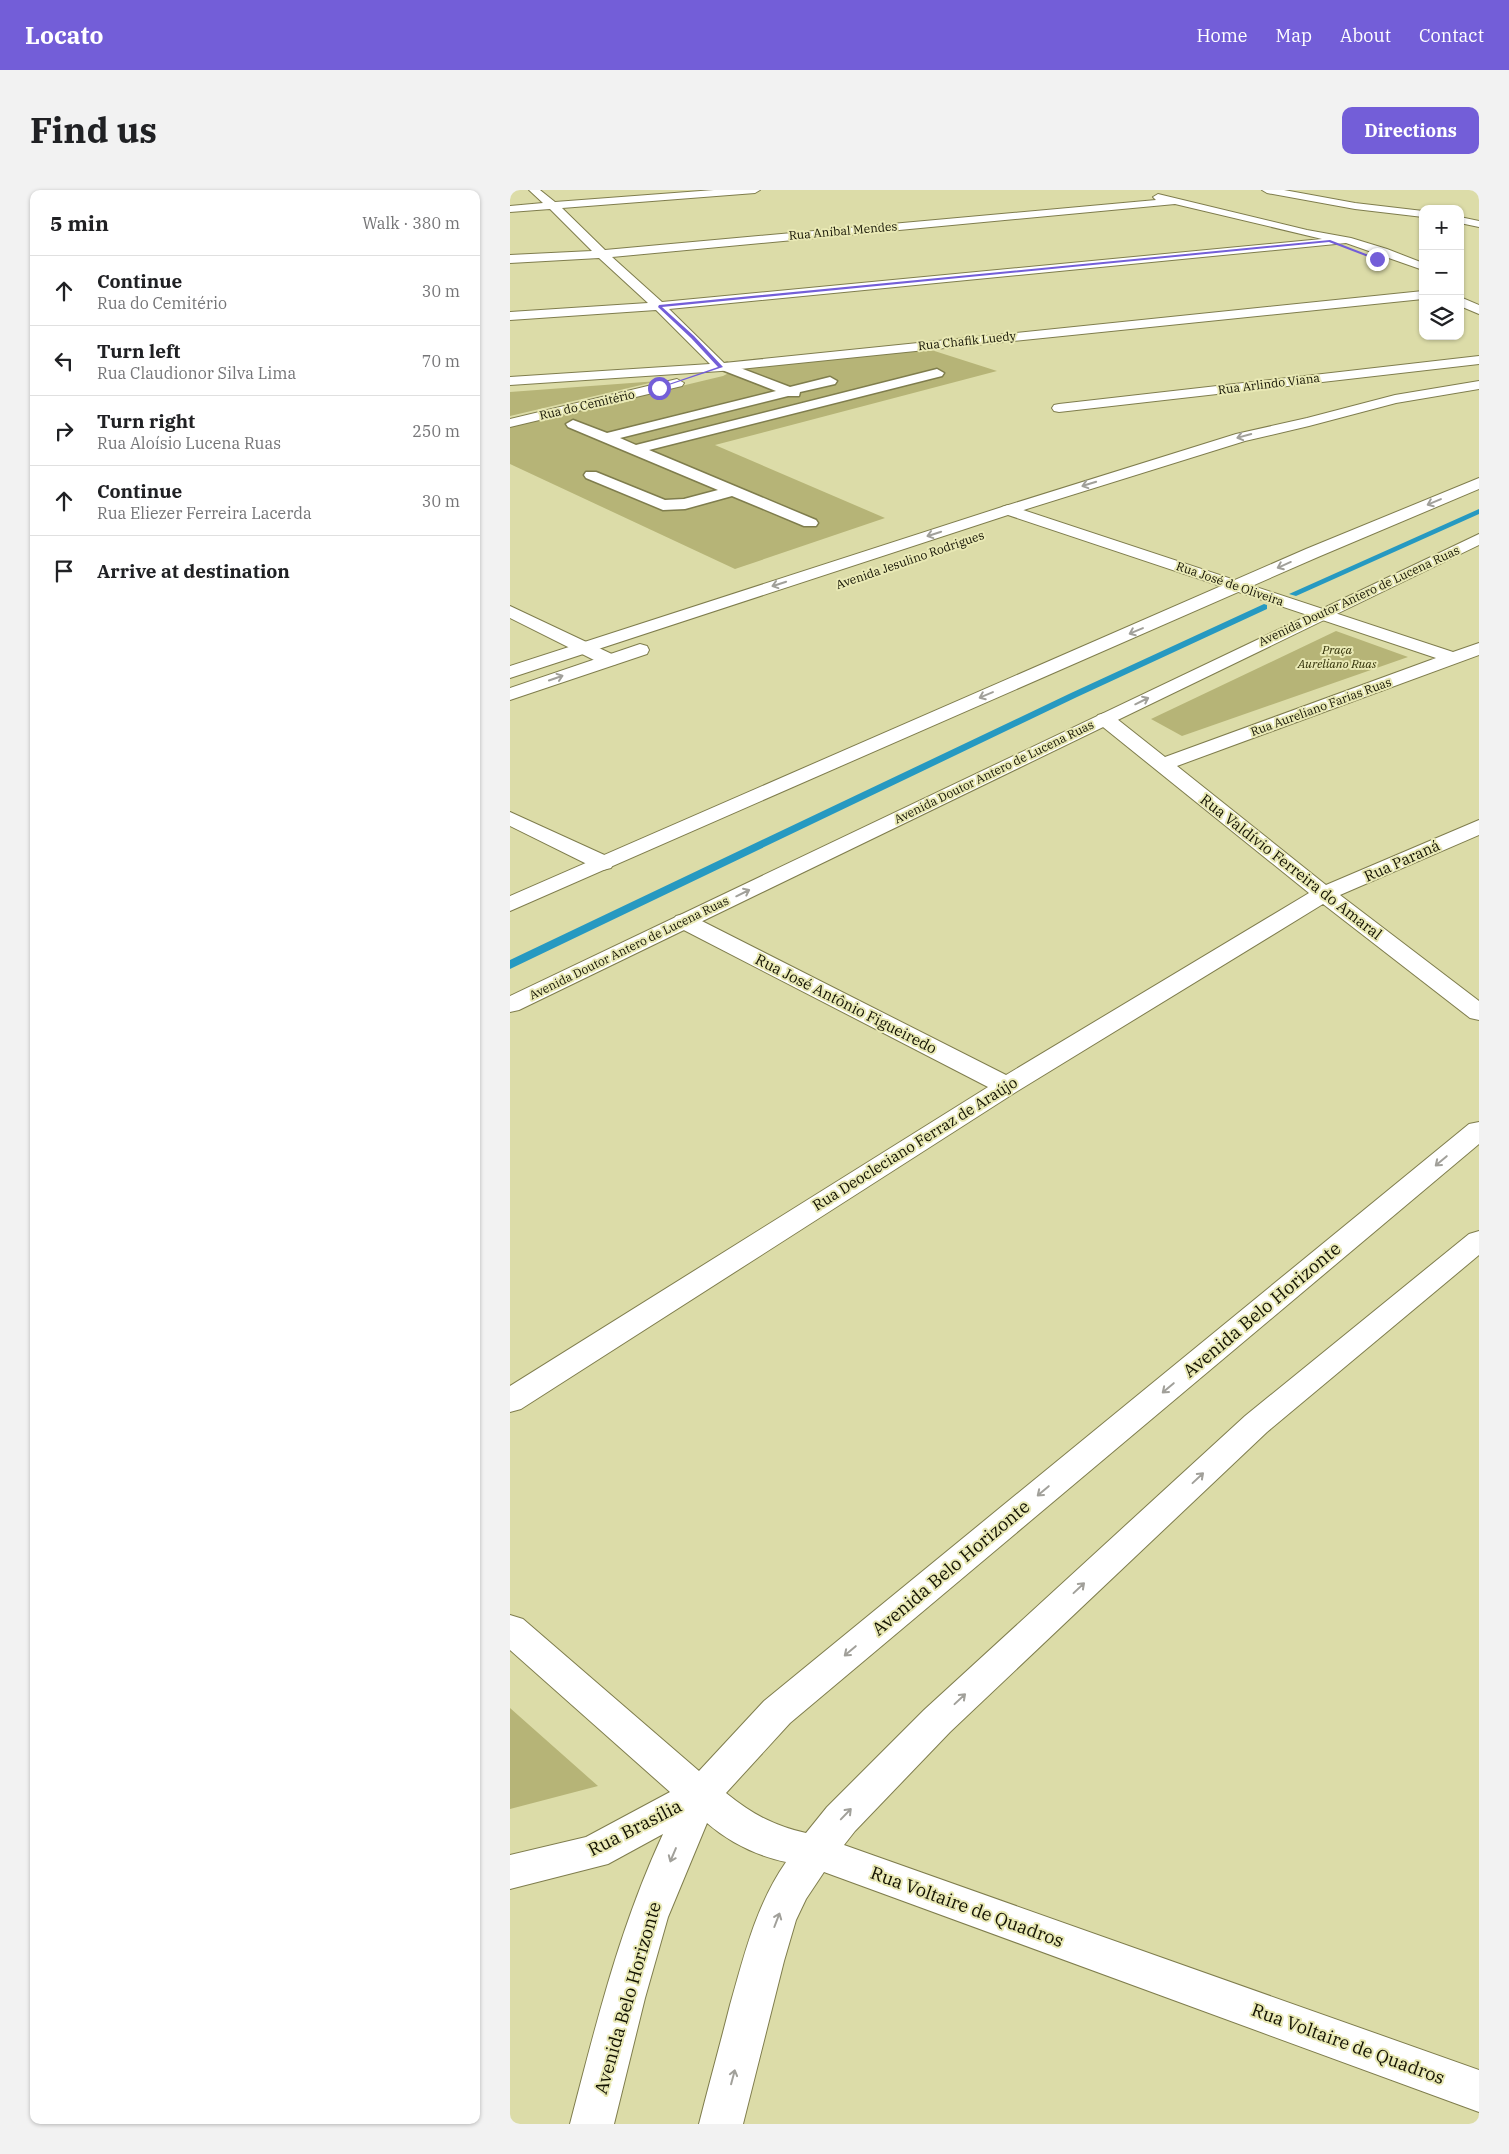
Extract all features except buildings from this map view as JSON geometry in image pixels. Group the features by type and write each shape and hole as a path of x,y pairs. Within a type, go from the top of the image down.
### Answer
{"street":[{"path":"534,190 555,206 602,254 724,367"},
{"path":"510,209 755,190"},
{"path":"1267,190 1363,202"},
{"path":"1296,190 1419,213"},
{"path":"1139,192 1307,233 1347,240 1383,251 1419,265"},
{"name":"Rua Aníbal Mendes","path":"510,259 602,254 1176,201"},
{"path":"1464,221 1479,224"},
{"path":"1307,233 1377,259 1400,271"},
{"path":"510,316 659,306 1347,240"},
{"name":"Rua Chafik Luedy","path":"510,381 724,367 1419,295"},
{"path":"1463,295 1479,310"},
{"name":"Rua Arlindo Viana","path":"1059,408 1479,360"},
{"name":"Rua do Cemitério","path":"510,423 659,388 724,367"},
{"name":"Avenida Jesulino Rodrigues","path":"510,672 1241,436 1308,422 1395,399 1479,385"},
{"name":"Avenida Jesulino Rodrigues","path":"949,546 1258,446 1308,422"},
{"path":"510,904 1312,553 1479,483"},
{"name":"Rua José de Oliveira","path":"1008,510 1453,658"},
{"name":"Avenida Doutor Antero de Lucena Ruas","path":"510,1005 1479,539"},
{"path":"510,611 609,660"},
{"path":"510,694 656,645"},
{"name":"Rua Aureliano Farias Ruas","path":"1162,765 1479,649"},
{"name":"Rua Valdívio Ferreira do Amaral","path":"1105,719 1324,894 1479,1013"},
{"path":"510,818 603,863"},
{"name":"Rua Paraná","path":"1324,894 1479,827"},
{"name":"Rua Deocleciano Ferraz de Araújo","path":"510,1400 1007,1086 1324,894"},
{"name":"Rua José Antônio Figueiredo","path":"684,921 1007,1086"},
{"name":"Avenida Belo Horizonte","path":"592,2124 624,1998 648,1917 700,1795 777,1712 1479,1130"},
{"path":"721,2124 763,1961 776,1920 790,1889 815,1852 841,1819 937,1721 1256,1424 1479,1240"},
{"name":"Rua Voltaire de Quadros","path":"510,1629 700,1795 746,1829 775,1843 815,1852 1479,2091"},
{"name":"Rua Brasília","path":"510,1872 594,1852 700,1795"}],"lane":[{"path":"724,367 845,412"},
{"path":"809,372 839,379 890,400"},
{"path":"633,450 937,373"},
{"path":"604,438 839,379"},
{"path":"680,403 754,431"},
{"path":"633,416 704,444"},
{"path":"573,424 810,523"},
{"path":"590,475 663,505 685,504 732,491"}],"green space":[{"path":"922,347 997,371 715,445 885,518 735,569 510,464 510,427 723,376 744,365"},
{"path":"658,381 510,416 510,392"},
{"name":"Praça Aureliano Ruas","path":"1336,631 1408,657 1182,736 1151,719"},
{"path":"510,1708 598,1786 510,1809"}],"waterway":[{"path":"1293,594 1479,511"},
{"path":"510,965 1074,695 1264,607"}],"route":[{"path":"659,388 721,367 659,306 1330,241 1377,259"}]}
